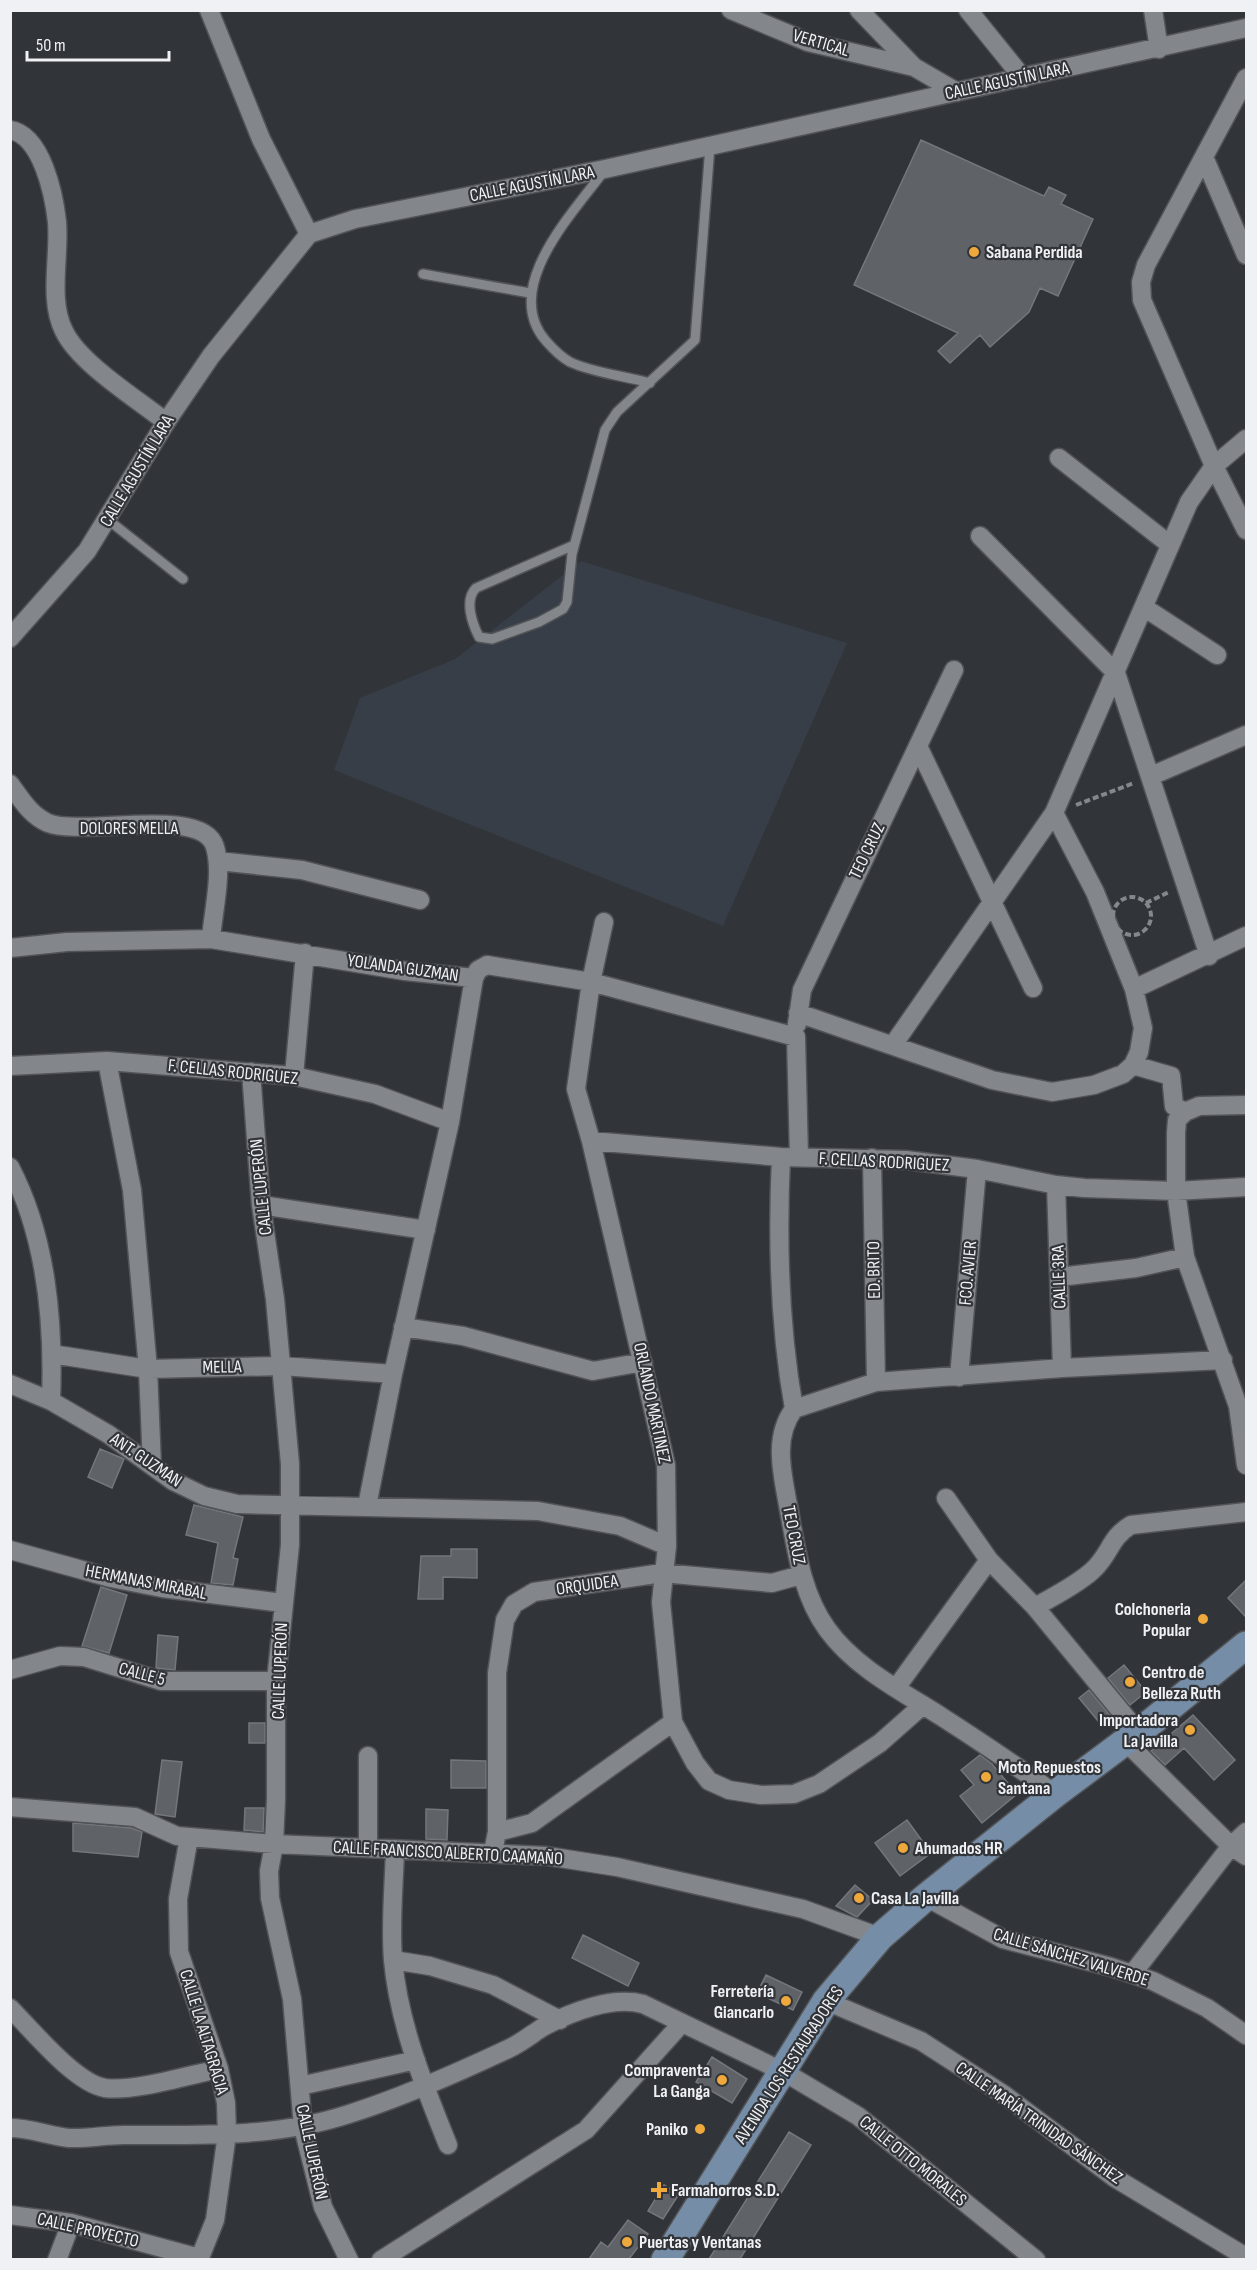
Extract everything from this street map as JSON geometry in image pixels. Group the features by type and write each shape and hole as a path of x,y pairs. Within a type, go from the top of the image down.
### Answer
{"street":[{"path":"209,10 261,139 309,234"},
{"name":"VERTICAL","path":"731,10 808,42 914,67"},
{"path":"859,10 914,67 957,92"},
{"path":"968,10 1023,78"},
{"path":"1153,10 1159,49"},
{"name":"CALLE AGUSTÍN LARA","path":"10,638 87,551 166,422 211,356 309,234 355,219 605,169 1159,49 1246,28"},
{"path":"1246,78 1146,265 1141,282 1142,300 1214,466 1246,530"},
{"path":"10,130 26,136 41,156 57,221 58,307 63,330 75,347 97,368 166,422"},
{"path":"1204,157 1246,255"},
{"path":"893,1045 1054,813 1145,608 1169,544 1189,502 1214,466 1246,439"},
{"path":"1059,458 1169,544"},
{"path":"980,536 1116,673 1209,956"},
{"path":"1145,608 1217,655"},
{"name":"TEO CRUZ","path":"796,1037 802,990 954,670"},
{"path":"1151,776 1246,735"},
{"path":"918,746 1033,988"},
{"name":"DOLORES MELLA","path":"10,784 30,812 48,823 66,827 167,825 199,830 214,844 218,861"},
{"path":"798,1013 992,1080 1052,1092 1094,1085 1123,1074 1133,1065 1139,1052 1143,1029 1134,989 1095,892 1054,813"},
{"path":"211,939 218,861 302,870 420,900"},
{"name":"ORLANDO MARTINEZ","path":"604,922 591,982 576,1089 591,1141 666,1465 667,1546 662,1573 661,1602 673,1722 694,1763 709,1781 729,1790 761,1795 794,1794 819,1785 880,1743 923,1705"},
{"path":"1134,989 1209,956 1246,936"},
{"name":"YOLANDA GUZMAN","path":"10,948 67,942 211,939 405,971 474,978 478,970 487,965 591,982 796,1037"},
{"path":"294,1077 305,953"},
{"path":"367,1506 403,1327 450,1122 474,978"},
{"path":"796,1037 798,1060 790,1157 777,1244 780,1306 794,1409 876,1383 1062,1368 1223,1360"},
{"path":"107,1061 132,1190 147,1369 152,1466"},
{"name":"F. CELLAS RODRIGUEZ","path":"10,1066 107,1061 294,1077 375,1094 450,1122"},
{"path":"1133,1065 1172,1076 1174,1106 1185,1112"},
{"name":"CALLE LUPERÓN","path":"251,1072 261,1205 282,1366 290,1464 290,1545 276,1681 274,1844 269,1871 270,1898 291,1999 303,2127 323,2207 349,2259"},
{"path":"1246,1105 1199,1106 1185,1112 1178,1120 1176,1133 1176,1191 1185,1257 1238,1407 1246,1465"},
{"name":"F. CELLAS RODRIGUEZ","path":"591,1141 790,1157 906,1160 977,1169 1056,1185 1176,1191 1246,1187"},
{"name":"ED. BRITO","path":"872,1158 876,1383"},
{"path":"10,1167 41,1254 52,1354 51,1401"},
{"name":"FCO. AVIER","path":"959,1377 977,1169"},
{"name":"CALLE 3RA","path":"1056,1185 1062,1368"},
{"path":"261,1205 426,1230"},
{"path":"1059,1277 1136,1268 1185,1257"},
{"path":"403,1327 463,1336 593,1371 643,1362"},
{"name":"MELLA","path":"52,1354 147,1369 282,1366 393,1374"},
{"name":"ANT. GUZMAN","path":"10,1384 51,1401 108,1434 173,1481 204,1496 237,1504 538,1511 620,1526 667,1546"},
{"name":"TEO CRUZ","path":"794,1409 784,1422 780,1436 787,1499 801,1575 826,1628 839,1643 896,1688 1055,1794"},
{"path":"946,1498 989,1560 1035,1607 1132,1737 1239,1851"},
{"path":"1035,1607 1093,1570 1110,1551 1116,1533 1131,1525 1246,1512"},
{"name":"HERMANAS MIRABAL","path":"10,1550 111,1578 162,1588 283,1603"},
{"path":"896,1688 989,1560"},
{"name":"ORQUIDEA","path":"497,1833 497,1673 505,1620 514,1604 534,1592 662,1573 772,1583 801,1575"},
{"name":"AVENIDA LOS RESTAURADORES","path":"665,2259 784,2072 826,2001 880,1937 926,1897 1055,1794 1132,1737 1246,1645"},
{"name":"CALLE 5","path":"10,1670 60,1656 84,1657 161,1681 276,1681"},
{"path":"493,1852 497,1833 532,1823 673,1722"},
{"path":"368,1756 368,1848"},
{"name":"CALLE FRANCISCO ALBERTO CAAMAÑO","path":"10,1807 135,1817 177,1836 274,1844 547,1856 616,1867 803,1909 880,1937"},
{"path":"1132,1973 1239,1851 1246,1832"},
{"name":"CALLE LA ALTAGRACIA","path":"189,1837 178,1899 179,1952 219,2069 226,2103 227,2134 215,2220 199,2259"},
{"path":"395,1849 393,1960 404,2022 424,2085 448,2145"},
{"name":"CALLE SÁNCHEZ VALVERDE","path":"926,1897 1003,1939 1132,1973 1207,2008 1246,2035"},
{"path":"393,1960 430,1966 493,1985 560,2020"},
{"name":"CALLE OTTO MORALES","path":"10,2128 26,2128 66,2138 89,2138 227,2134 303,2127 348,2115 424,2085 510,2048 560,2020 583,2011 631,2001 643,2004 784,2072 858,2116 1036,2259"},
{"name":"CALLE MARÍA TRINIDAD SÁNCHEZ","path":"826,2001 921,2041 1003,2094 1115,2178 1246,2257"},
{"path":"10,2008 81,2076 104,2088 120,2088 219,2069"},
{"path":"381,2259 586,2130 681,2024"},
{"path":"300,2086 416,2060"},
{"name":"CALLE PROYECTO","path":"10,2215 71,2223 199,2259"},
{"path":"57,2259 71,2223"}],"lane":[{"path":"574,545 476,588 473,591 470,606 479,637 492,639 539,622 563,609 567,602 574,545 605,430 617,412 685,352 694,340 697,332 710,146"},
{"path":"605,169 553,240 536,271 530,293 530,305 539,333 555,351 570,362 650,383"},
{"path":"423,274 530,293"},
{"path":"107,519 183,579"}],"path":[{"path":"1054,813 1151,776"},
{"path":"1146,903 1186,885"},
{"path":"1134,897 1146,903 1151,915 1146,929 1131,935 1118,928 1113,915 1120,901 1134,897"}],"shaded area":[{"path":"581,561 847,643 723,926 334,770 360,698 455,659"}],"building":[{"name":"Sabana Perdida","path":"921,140 1044,196 1049,187 1066,195 1061,204 1093,219 1058,296 1040,288 1029,312 990,347 980,335 950,363 938,351 958,333 854,285"},
{"path":"100,1449 124,1459 112,1488 88,1477"},
{"path":"194,1505 243,1517 233,1558 238,1559 233,1585 211,1583 218,1543 186,1535"},
{"path":"451,1549 477,1549 477,1578 443,1577 443,1599 418,1599 421,1556 451,1556"},
{"path":"1246,1580 1246,1617 1228,1598"},
{"path":"101,1587 127,1595 109,1653 82,1646"},
{"path":"158,1635 178,1637 175,1670 156,1668"},
{"name":"Centro de Belleza Ruth","path":"1124,1665 1146,1692 1130,1705 1108,1678"},
{"path":"1089,1690 1113,1719 1103,1727 1079,1698"},
{"path":"1193,1715 1235,1760 1214,1780 1184,1748 1165,1765 1151,1751"},
{"path":"249,1723 265,1723 265,1743 249,1743"},
{"name":"Moto Repuestos Santana","path":"980,1755 992,1764 1017,1794 982,1823 960,1796 974,1785 961,1770"},
{"path":"162,1760 182,1762 175,1817 155,1814"},
{"path":"451,1760 486,1761 486,1788 451,1788"},
{"path":"245,1808 264,1808 263,1832 244,1830"},
{"path":"426,1809 448,1810 447,1840 426,1839"},
{"name":"Ahumados HR","path":"907,1820 931,1853 900,1876 875,1843"},
{"path":"73,1823 132,1828 142,1832 138,1857 73,1851"},
{"path":"855,1885 873,1900 857,1917 836,1906"},
{"path":"583,1935 639,1963 628,1986 572,1958"},
{"name":"Ferretería Giancarlo","path":"766,1975 802,1992 793,2010 757,1993"},
{"name":"Compraventa La Ganga","path":"712,2057 747,2079 732,2103 696,2082"},
{"path":"789,2132 811,2145 740,2259 709,2259"},
{"path":"664,2185 679,2194 663,2219 648,2211"},
{"path":"628,2220 648,2234 629,2259 589,2259 601,2242 608,2247"}],"place":[{"name":"Sabana Perdida","path":"974,252"},
{"name":"Colchoneria Popular","path":"1203,1619"},
{"name":"Centro de Belleza Ruth","path":"1130,1682"},
{"name":"Importadora La Javilla","path":"1190,1730"},
{"name":"Moto Repuestos Santana","path":"986,1777"},
{"name":"Ahumados HR","path":"903,1848"},
{"name":"Casa La Javilla","path":"859,1898"},
{"name":"Ferretería Giancarlo","path":"786,2001"},
{"name":"Compraventa La Ganga","path":"722,2080"},
{"name":"Paniko","path":"700,2129"},
{"name":"Farmahorros S.D.","path":"659,2190"},
{"name":"Puertas y Ventanas","path":"627,2242"}]}
